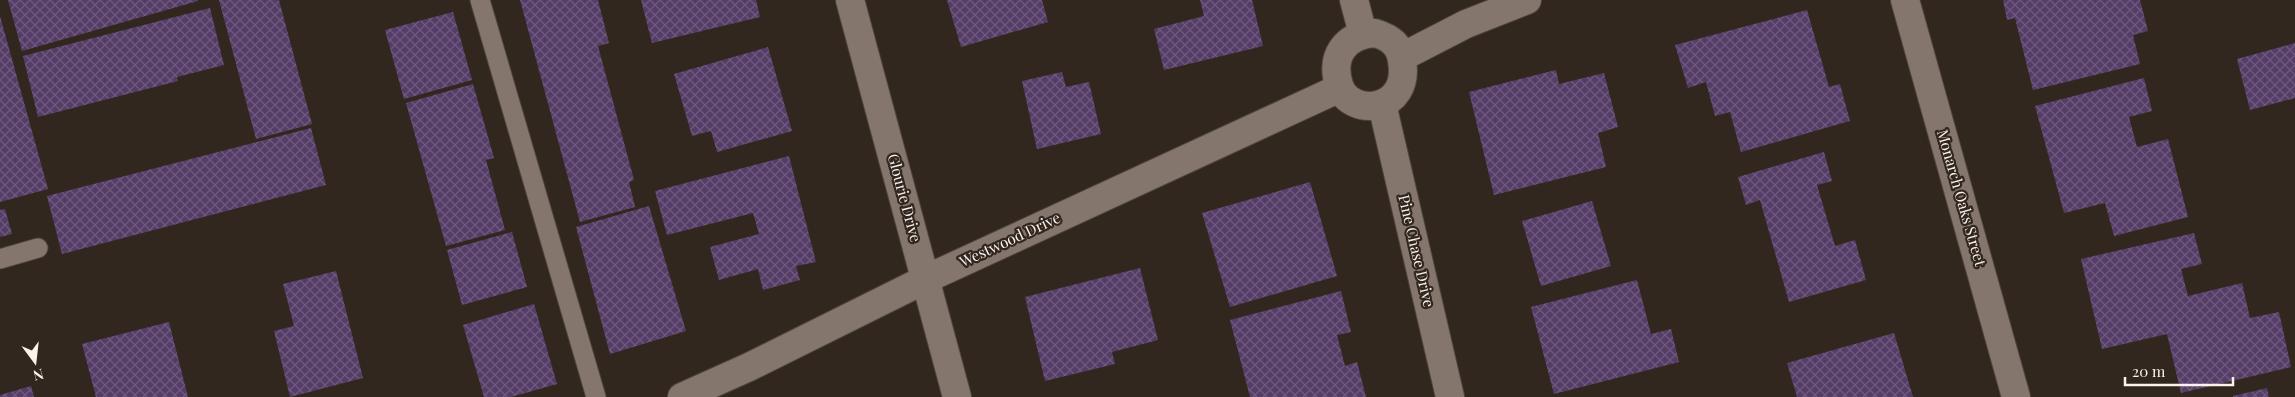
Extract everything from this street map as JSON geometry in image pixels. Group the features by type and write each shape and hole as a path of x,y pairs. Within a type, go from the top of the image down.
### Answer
{"street":[{"name":"Glourie Drive","path":"850,0 957,397"},
{"path":"1354,0 1363,34"},
{"path":"1402,57 1466,24 1527,0"},
{"name":"Monarch Oaks Street","path":"1905,0 2016,397"},
{"path":"1375,33 1388,37 1398,46 1402,57 1405,74 1401,88 1394,97 1382,104 1359,105 1346,98 1340,88 1336,61 1341,49 1349,40 1363,34 1375,33"},
{"name":"Westwood Drive","path":"682,397 749,367 926,279 1340,88"},
{"name":"Pine Chase Drive","path":"1382,104 1450,397"}],"lane":[{"path":"480,0 596,397"},
{"path":"0,259 38,248"}],"building":[{"path":"8,0 198,0 198,1 22,51"},
{"path":"219,0 279,0 312,124 256,139"},
{"path":"520,0 598,0 609,43 598,46 634,180 629,182 635,207 580,222"},
{"path":"641,0 756,0 760,17 652,43"},
{"path":"947,0 1042,0 1048,22 961,47"},
{"path":"1200,0 1252,0 1263,46 1164,70 1154,29 1204,16"},
{"path":"2003,0 2140,0 2148,31 2133,35 2140,64 2033,90 2015,18 2007,20"},
{"path":"210,8 224,65 177,77 178,81 38,117 23,56"},
{"path":"1807,10 1829,87 1840,84 1850,121 1741,152 1730,112 1715,116 1706,82 1688,88 1675,45"},
{"path":"453,12 472,80 404,99 385,30"},
{"path":"0,16 48,189 0,202"},
{"path":"2295,43 2295,98 2250,110 2237,59"},
{"path":"768,47 792,131 717,152 711,131 692,136 674,74"},
{"path":"1556,70 1559,84 1604,73 1618,127 1598,133 1606,167 1494,195 1469,92"},
{"path":"1062,72 1066,87 1089,82 1101,134 1037,149 1022,81"},
{"path":"2144,78 2152,111 2129,117 2137,147 2168,139 2188,217 2114,236 2105,203 2064,213 2035,106"},
{"path":"473,84 494,158 486,160 505,230 446,246 406,103"},
{"path":"311,128 326,185 62,254 47,196"},
{"path":"1824,152 1832,181 1817,185 1835,246 1855,240 1866,280 1789,302 1760,200 1746,205 1738,177"},
{"path":"789,156 816,262 796,266 800,280 763,290 758,269 719,280 710,247 759,234 753,213 667,235 655,191"},
{"path":"1310,182 1337,276 1230,307 1202,213"},
{"path":"1592,201 1611,266 1541,286 1522,221"},
{"path":"649,206 686,331 610,354 576,227"},
{"path":"5,209 12,234 0,237 0,210"},
{"path":"512,232 527,287 462,305 447,250"},
{"path":"2194,233 2202,264 2181,269 2188,296 2242,283 2250,318 2279,312 2291,367 2181,393 2167,334 2102,349 2081,259"},
{"path":"1140,268 1158,340 1112,352 1115,364 1045,381 1025,297"},
{"path":"336,271 363,378 290,397 274,331 294,326 283,284"},
{"path":"1637,280 1651,334 1671,329 1679,362 1554,394 1531,307"},
{"path":"1341,291 1351,332 1337,335 1345,366 1357,362 1366,397 1250,397 1230,320"},
{"path":"534,304 557,384 511,397 484,397 463,325"},
{"path":"169,322 188,397 96,397 82,344"},
{"path":"1894,333 1913,397 1797,397 1787,363"},
{"path":"31,386 34,397 0,397 0,395"},
{"path":"2267,388 2269,397 2233,397 2233,396"}]}
